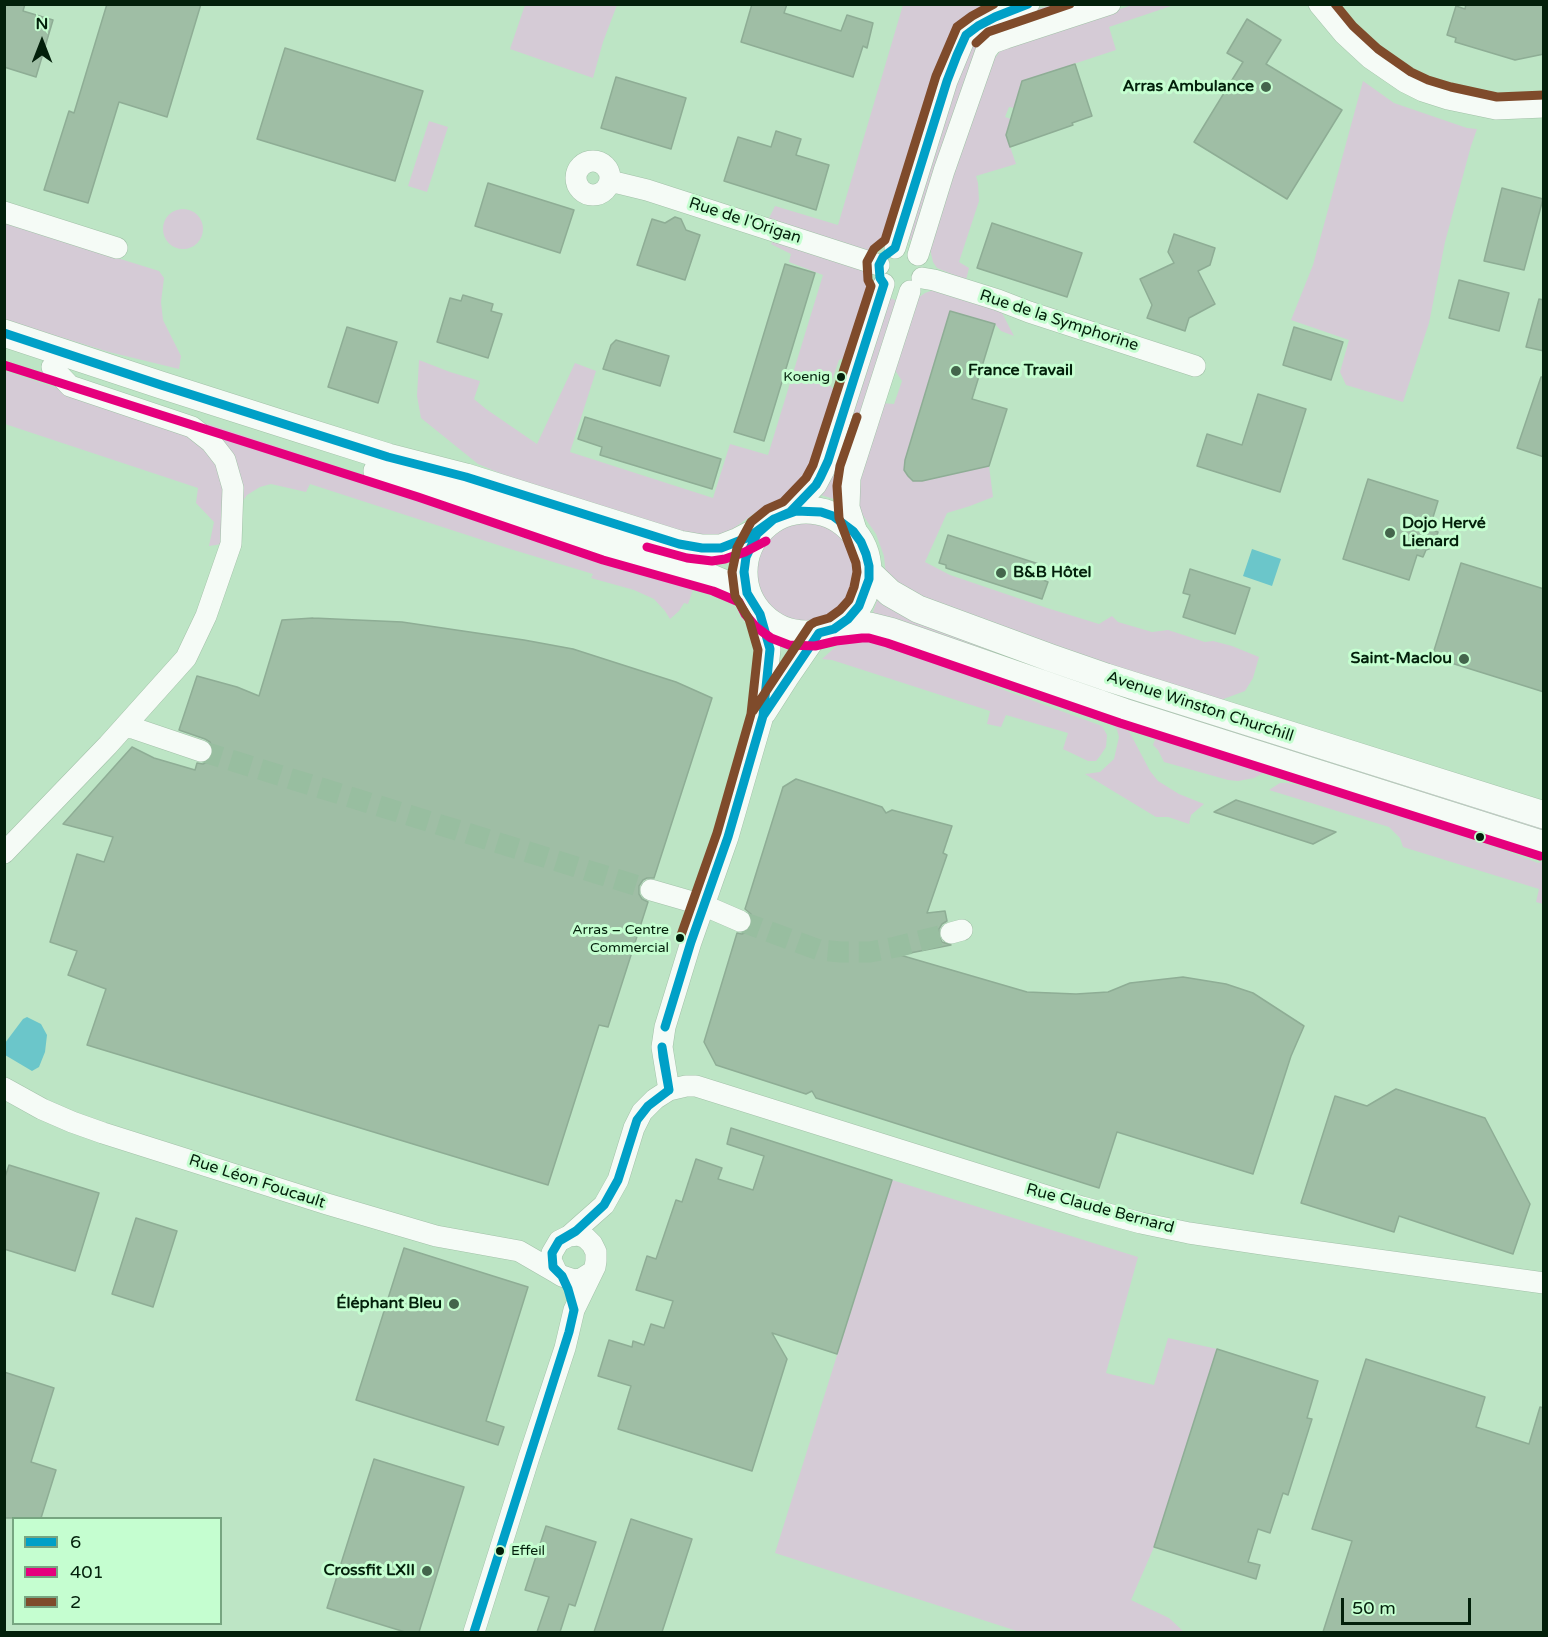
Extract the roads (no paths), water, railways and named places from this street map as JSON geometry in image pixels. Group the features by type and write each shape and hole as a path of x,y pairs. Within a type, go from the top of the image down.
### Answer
{"main road":[{"path":"4,333 388,457 466,477 680,544 702,548 721,548 739,542 774,519 790,512 809,510 827,514 844,523 858,536 866,554 869,573 866,590 859,606 848,619 827,631 803,635 787,632 777,627 753,604 704,575 589,543 422,486 4,352"},
{"path":"753,604 744,577 745,562 760,530"},
{"name":"Avenue Winston Churchill","path":"869,573 890,593 918,609 1051,658 1544,815"},
{"name":"Avenue Winston Churchill","path":"827,631 870,626 890,631 1135,715 1544,845"}],"street":[{"path":"790,512 816,485 824,470 882,274 883,257 895,248 947,81 966,35 995,17 1029,4"},
{"path":"918,255 944,171 986,51 992,43 1110,4"},
{"path":"1319,4 1344,34 1370,58 1423,92 1496,109 1544,107"},
{"name":"Rue de l'Origan","path":"610,181 656,193 882,274"},
{"path":"4,212 117,248"},
{"path":"858,536 849,507 850,478 916,284 924,270 918,255 906,248 895,248"},
{"path":"882,274 896,291 916,284"},
{"name":"Rue de la Symphorine","path":"916,284 934,280 1195,366"},
{"path":"4,853 186,658 206,616 231,544 233,488 225,460 211,442 192,427 70,386 52,367"},
{"path":"474,1632 565,1347 574,1310 594,1266 604,1205 618,1179 637,1120 648,1106 669,1090 662,1037 728,837 763,716 770,649 765,628 753,604"},
{"path":"763,716 792,672 827,631"},
{"path":"124,727 143,731 201,751"},
{"path":"651,890 704,905 740,921"},
{"name":"Rue Claude Bernard","path":"669,1090 686,1086 706,1088 1082,1207 1141,1223 1269,1245 1544,1283"},
{"name":"Rue Léon Foucault","path":"4,1088 42,1109 103,1133 436,1236 519,1251 560,1275"},
{"path":"574,1310 568,1289 551,1260 554,1246 604,1205"},
{"path":"560,1275 574,1280 587,1276 594,1266 596,1252 586,1238 578,1235 564,1238"},
{"name":"Rue Léon Foucault","path":"519,1251 564,1238"}],"water":[{"path":"1252,549 1281,559 1272,586 1243,576"},
{"path":"27,1017 41,1024 47,1035 45,1052 39,1067 32,1071 5,1055 5,1043"}],"tunnel":[{"path":"201,751 651,890"},
{"path":"740,921 819,950 841,952 870,952 951,933"}],"place":[{"name":"Arras Ambulance","path":"1266,87"},
{"name":"France Travail","path":"956,371"},
{"name":"Koenig","path":"841,377"},
{"name":"Dojo Hervé Lienard","path":"1390,533"},
{"name":"B&B Hôtel","path":"1001,573"},
{"name":"Saint-Maclou","path":"1464,659"},
{"name":"Arras – Centre Commercial","path":"680,938"},
{"name":"Éléphant Bleu","path":"454,1304"},
{"name":"Effeil","path":"500,1551"},
{"name":"Crossfit LXII","path":"427,1571"}]}
